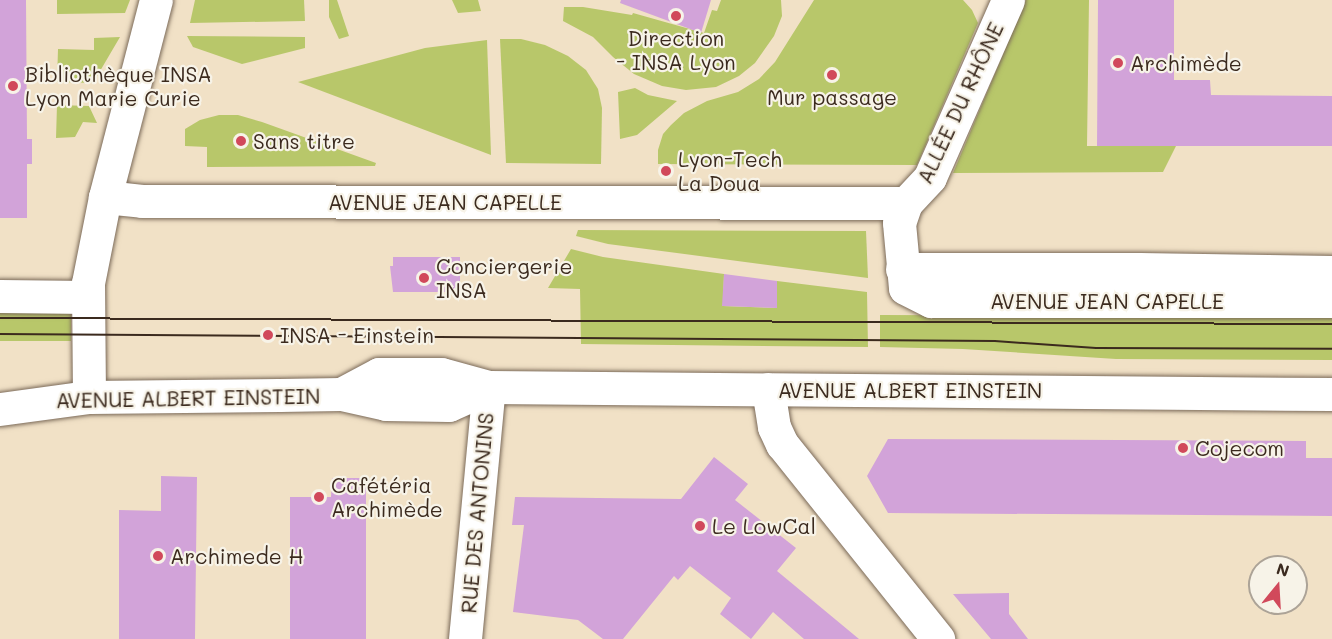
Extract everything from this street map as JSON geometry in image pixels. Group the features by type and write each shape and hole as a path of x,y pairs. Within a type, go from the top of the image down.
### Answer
{"street":[{"path":"88,397 88,297 96,232 156,0"},
{"name":"ALLÉE DU RHÔNE","path":"906,203 930,177 1008,0"},
{"name":"AVENUE JEAN CAPELLE","path":"105,197 142,201 906,203 899,223 905,288 931,301 1332,301"},
{"name":"AVENUE JEAN CAPELLE","path":"902,269 1332,272"},
{"path":"0,296 88,297"},
{"name":"AVENUE ALBERT EINSTEIN","path":"0,409 88,397 341,394 386,404 449,405 489,387 1332,394"},
{"name":"RUE DES ANTONINS","path":"465,639 489,387"},
{"path":"768,388 774,427 782,444 938,639"}],"green space":[{"path":"57,0 130,0 125,13 57,14"},
{"path":"195,0 304,0 305,21 190,23"},
{"path":"329,0 337,0 349,36 339,39 329,17"},
{"path":"452,0 478,0 481,11 458,13"},
{"path":"721,0 781,0 782,16 774,36 755,63 739,76 716,87 686,90 662,86 634,74 593,37 563,21 564,7 583,7 632,15 633,13 704,33 712,10 717,11"},
{"path":"814,0 963,0 972,10 978,23 917,165 658,164 658,150 663,134 671,125 684,113 707,101 738,92 759,79 775,62"},
{"path":"1026,0 1089,0 1087,146 1176,146 1163,172 953,173"},
{"path":"187,36 305,37 305,48 242,64 193,47"},
{"path":"120,37 93,83 57,82 58,49 94,50 94,38"},
{"path":"500,39 521,39 545,45 568,56 586,70 598,89 602,108 601,164 506,163"},
{"path":"487,40 491,155 298,82 425,48"},
{"path":"635,88 648,95 677,101 637,135 620,139 618,92"},
{"path":"57,105 89,106 97,123 83,122 75,137 56,138"},
{"path":"219,115 238,115 262,122 376,163 375,166 207,167 207,147 185,146 185,129 200,120"},
{"path":"578,230 866,231 868,278 608,244 576,236"},
{"path":"571,249 603,257 724,274 723,306 777,308 777,281 867,292 868,347 581,344 580,289 548,288"},
{"path":"0,304 71,311 71,341 0,341"},
{"path":"880,315 1332,317 1332,360 1116,359 963,349 880,347"}],"building":[{"name":"Bibliothèque INSA Lyon Marie Curie","path":"0,0 26,0 27,139 32,139 32,164 27,164 27,218 0,218"},
{"name":"Direction - INSA Lyon","path":"621,0 711,0 701,33 620,3"},
{"name":"Archimède","path":"1098,0 1174,0 1174,80 1210,80 1211,95 1332,96 1332,146 1097,146"},
{"name":"Conciergerie INSA","path":"393,257 460,257 460,292 393,292 390,266 393,266"},
{"path":"724,274 777,281 777,308 722,306"},
{"path":"888,439 1306,441 1306,458 1332,458 1332,516 888,513 867,476"},
{"path":"714,457 748,484 735,500 796,548 777,571 859,639 804,639 773,612 751,639 720,614 731,598 690,566 678,580 674,576 623,639 603,639 578,620 513,612 524,525 512,525 515,497 681,499"},
{"name":"Archimede H","path":"161,476 197,477 195,639 119,639 119,510 161,511"},
{"path":"332,478 366,478 366,639 290,639 290,497 331,497"},
{"path":"1009,593 1009,614 1028,639 991,639 953,594"}],"tram line":[{"path":"0,318 1332,324"},
{"path":"0,334 995,341 1096,348 1332,349"}],"place":[{"name":"Direction - INSA Lyon","path":"676,16"},
{"name":"Archimède","path":"1118,63"},
{"name":"Mur passage","path":"832,75"},
{"name":"Bibliothèque INSA Lyon Marie Curie","path":"13,86"},
{"name":"Sans titre","path":"241,141"},
{"name":"Lyon-Tech La Doua","path":"666,171"},
{"name":"Conciergerie INSA","path":"424,278"},
{"name":"INSA - Einstein","path":"268,335"},
{"name":"Cojecom","path":"1183,448"},
{"name":"Cafétéria Archimède","path":"319,497"},
{"name":"Le LowCal","path":"700,526"},
{"name":"Archimede H","path":"158,556"}]}
